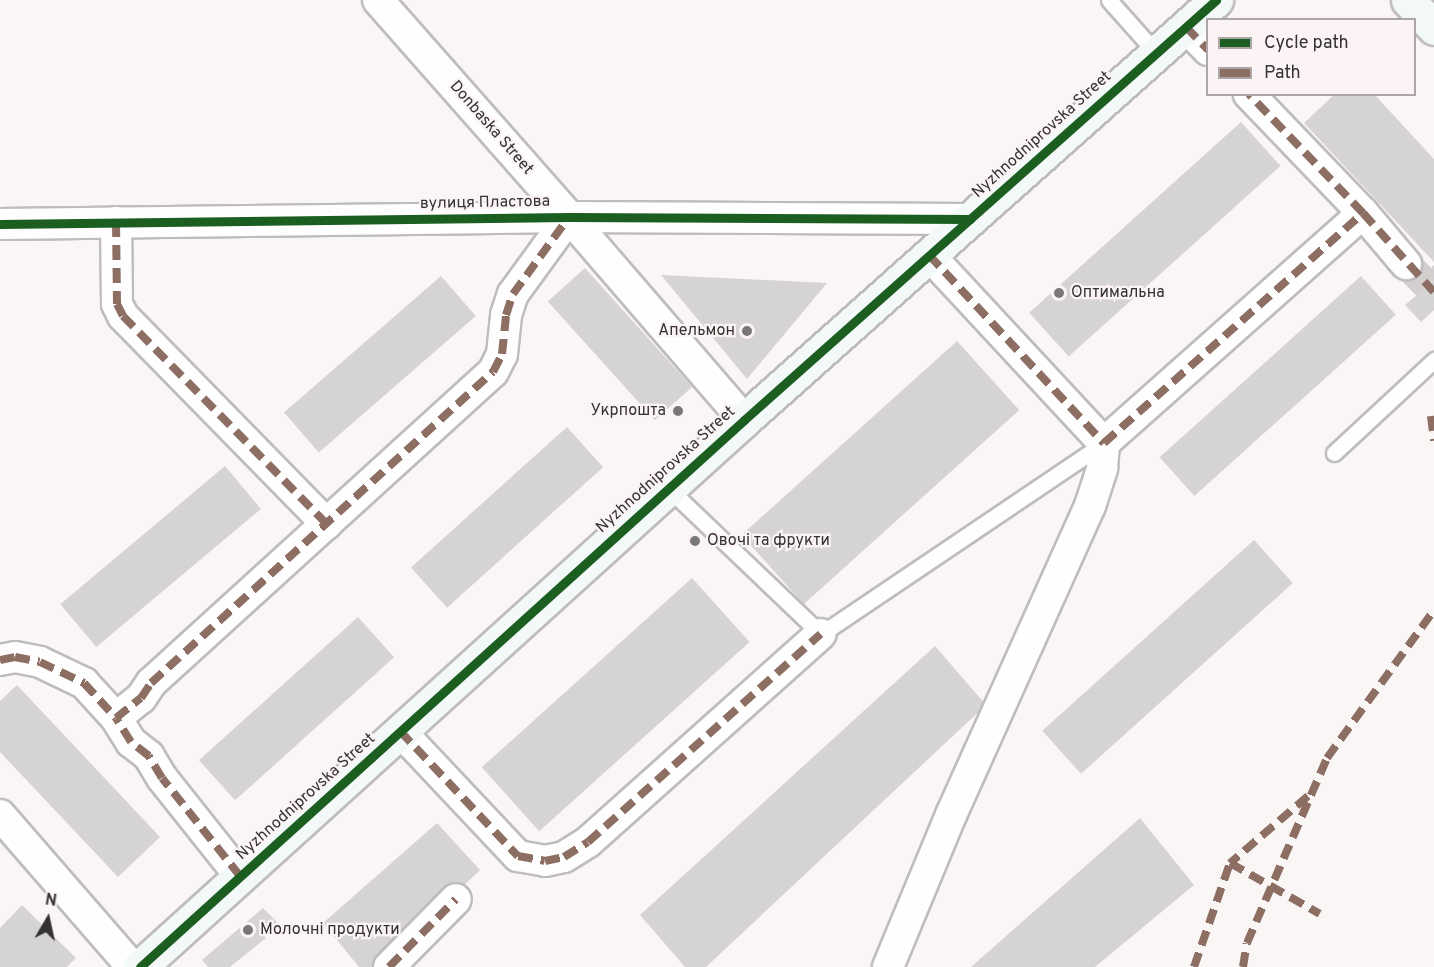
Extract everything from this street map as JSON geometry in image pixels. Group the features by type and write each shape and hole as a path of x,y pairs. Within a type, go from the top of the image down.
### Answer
{"street":[{"name":"Donbaska Street","path":"378,0 744,420"},
{"name":"Nyzhnodniprovska Street","path":"140,967 668,488 1216,0"},
{"path":"1408,0 1434,28"},
{"path":"1186,27 1206,48"},
{"path":"1252,96 1362,213 1406,264"},
{"path":"888,967 951,815 1090,506 1102,468 1104,443 1362,213"},
{"name":"вулиця Пластова","path":"0,224 569,217 970,219"},
{"path":"116,718 141,698 151,683 493,372 502,354 506,315 513,294 569,217"},
{"path":"116,222 117,304 123,316 327,524"},
{"path":"929,255 1104,443"},
{"path":"400,731 518,856 544,861 564,857 588,842 820,634"},
{"path":"0,660 15,657 40,662 84,683 116,718 131,742 149,756 162,778 240,876"},
{"path":"0,815 132,967"},
{"path":"389,967 456,899"}],"lane":[{"path":"1109,0 1156,53"},
{"path":"1335,453 1434,360"},
{"path":"668,488 820,634 1104,443"}],"building":[{"path":"1333,96 1376,96 1434,159 1434,262 1304,123"},
{"path":"1241,122 1280,166 1069,357 1029,313"},
{"path":"1434,265 1434,310 1421,322 1405,305 1418,294 1412,286"},
{"path":"585,268 692,387 655,420 548,301"},
{"name":"Апельмон","path":"661,275 827,283 747,379"},
{"path":"441,276 476,316 319,452 284,412"},
{"path":"1361,276 1396,315 1194,496 1160,457"},
{"path":"957,341 1019,410 804,604 741,535"},
{"path":"567,427 603,467 447,608 411,568"},
{"path":"225,466 261,509 96,647 60,604"},
{"path":"1254,540 1293,583 1081,774 1042,731"},
{"path":"692,578 750,642 539,831 482,767"},
{"path":"358,617 394,657 235,800 199,760"},
{"path":"935,646 986,705 706,967 685,967 640,915"},
{"path":"17,685 160,837 118,877 0,752 0,701"},
{"path":"1140,818 1194,885 1095,967 971,967"},
{"path":"437,823 480,870 379,967 359,967 323,923"},
{"path":"22,905 76,958 67,967 0,967 0,928"},
{"path":"263,908 281,926 230,967 208,967 202,960"}],"tunnel":[{"path":"1406,264 1434,292"}],"marked path":[{"path":"1186,27 1206,48"},
{"path":"929,255 1104,443 1363,213 1251,96"},
{"path":"1363,213 1434,292"},
{"path":"240,876 162,778 149,756 131,742 116,718 141,698 151,683 493,372 502,354 506,315 513,294 569,217"},
{"path":"116,222 117,304 123,316 327,524"},
{"path":"1431,416 1434,441"},
{"path":"1243,967 1247,943 1327,758 1434,610"},
{"path":"400,731 518,856 545,861 564,857 588,842 821,634"},
{"path":"0,660 15,657 40,662 84,683 116,718"},
{"path":"1308,796 1230,863 1320,914"},
{"path":"1194,967 1230,863"},
{"path":"389,967 456,899"}],"cycle path":[{"path":"140,967 744,420 1216,0"},
{"path":"0,224 569,217 970,219"}],"place":[{"name":"Оптимальна","path":"1059,293"},
{"name":"Апельмон","path":"747,331"},
{"name":"Укрпошта","path":"678,411"},
{"name":"Овочі та фрукти","path":"695,541"},
{"name":"Молочні продукти","path":"248,930"}]}
